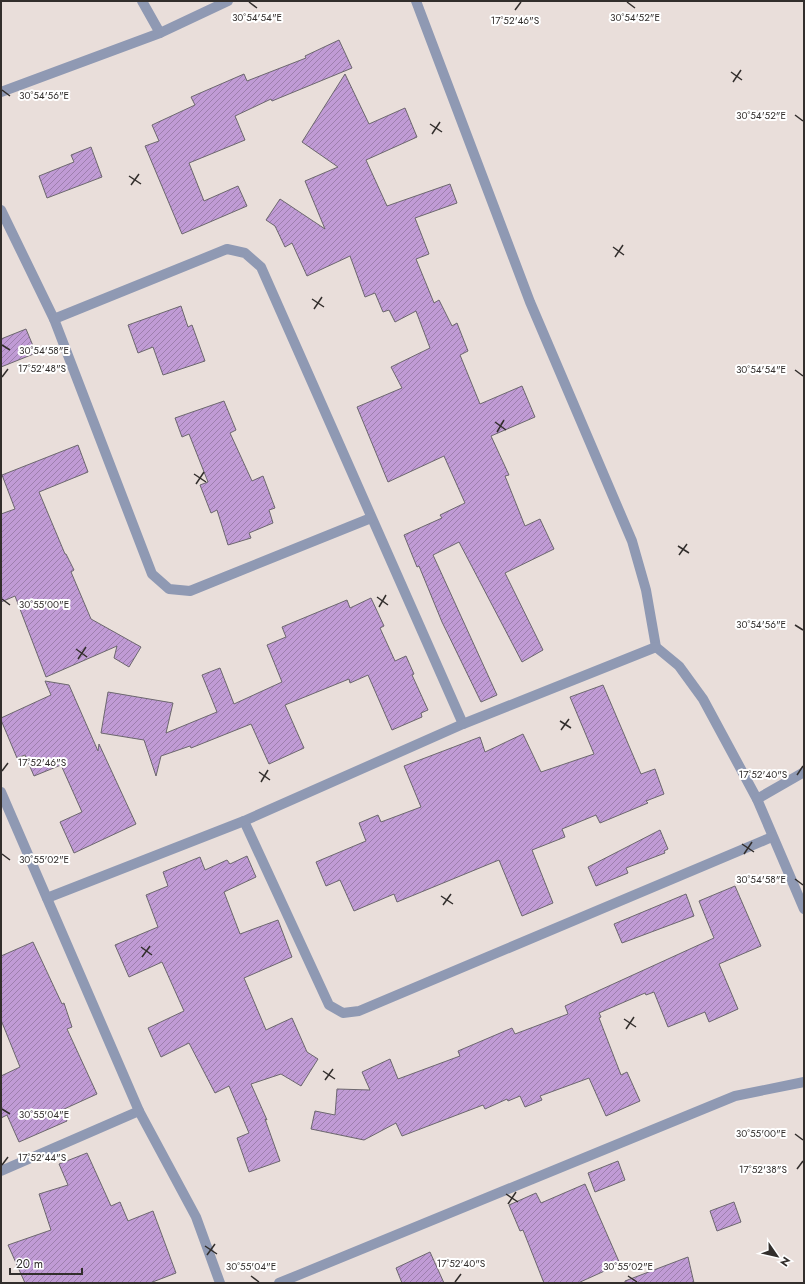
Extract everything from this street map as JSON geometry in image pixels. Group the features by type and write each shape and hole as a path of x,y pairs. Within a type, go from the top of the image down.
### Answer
{"street":[{"path":"142,1 160,33"},
{"path":"1,92 160,33 228,1"},
{"path":"416,1 530,302 632,541 646,590 656,647 679,666 702,699 757,799 804,909"},
{"path":"1,210 54,319 152,574 169,589 190,591 371,518"},
{"path":"54,319 227,249 245,253 261,266 463,724"},
{"path":"47,898 244,821 463,724 656,647"},
{"path":"757,799 804,772"},
{"path":"1,792 139,1111 196,1217 220,1283"},
{"path":"244,821 329,1005 343,1013 359,1011 772,837"},
{"path":"279,1283 735,1096 804,1082"},
{"path":"1,1171 139,1111"}],"building":[{"path":"339,40 352,68 272,101 271,99 235,116 245,140 189,163 204,201 238,186 247,206 182,234 145,146 159,141 152,125 195,105 191,97 244,74 247,81 306,58 305,56"},
{"path":"345,74 369,124 405,108 417,137 366,160 387,206 450,184 457,203 415,218 429,254 416,259 434,303 439,300 452,326 457,323 468,351 460,355 480,404 522,386 535,417 491,436 509,475 505,476 525,526 540,519 554,549 505,573 543,650 522,662 459,542 433,555 497,695 481,702 442,622 419,566 417,567 404,535 442,518 440,515 465,503 444,456 388,482 357,407 402,388 391,367 430,348 416,311 395,322 389,310 383,312 375,293 365,297 350,256 307,276 292,243 285,247 275,226 266,220 280,199 325,229 305,181 338,167 302,142"},
{"path":"91,147 102,177 47,198 39,176 74,162 71,155"},
{"path":"181,306 188,327 192,325 205,361 163,375 153,347 138,353 128,325"},
{"path":"26,329 36,353 1,367 1,339"},
{"path":"224,401 236,430 230,433 252,481 263,476 275,508 269,510 273,523 249,533 251,538 228,545 217,510 211,513 200,485 208,482 189,434 182,437 175,418"},
{"path":"78,445 88,472 39,492 65,554 74,570 71,572 91,619 141,647 129,667 114,658 117,646 46,677 15,596 1,602 1,514 15,509 2,475"},
{"path":"371,598 384,626 380,628 395,661 406,656 414,674 412,675 428,710 421,713 422,717 392,730 368,675 350,683 349,679 285,705 304,748 269,764 251,724 191,748 190,746 161,756 156,776 144,740 101,733 108,692 173,703 166,733 217,712 202,675 220,668 234,704 282,682 267,645 286,637 282,627 347,600 350,608"},
{"path":"45,681 69,685 98,751 99,744 136,824 74,853 60,822 82,812 61,765 34,776 25,755 17,758 1,720 1,718 51,695"},
{"path":"603,685 641,774 655,769 664,794 646,801 648,803 600,823 596,815 562,829 565,837 532,850 553,903 522,916 499,860 397,902 394,894 354,911 340,880 326,886 316,862 366,841 359,823 378,815 381,822 421,807 404,766 480,737 485,752 523,734 541,772 594,754 570,697"},
{"path":"660,830 668,849 664,851 665,853 626,868 628,873 596,886 588,867"},
{"path":"247,856 256,877 224,892 240,934 278,920 292,957 244,978 266,1030 292,1018 307,1052 318,1059 301,1086 281,1074 251,1084 267,1120 265,1119 280,1161 249,1172 237,1138 249,1133 229,1086 215,1093 189,1043 161,1057 148,1028 184,1011 162,962 129,977 115,945 158,927 146,895 168,886 163,872 200,857 205,870 227,860 230,864"},
{"path":"735,886 761,946 719,964 738,1009 709,1022 705,1012 668,1027 654,992 646,995 645,993 599,1013 601,1017 599,1018 621,1075 627,1072 640,1101 606,1116 589,1078 540,1096 542,1100 525,1107 520,1096 508,1101 507,1099 485,1109 483,1105 402,1136 396,1123 364,1140 311,1129 315,1111 335,1115 337,1089 370,1090 362,1072 390,1059 398,1079 460,1056 458,1051 512,1028 515,1034 568,1014 565,1006 714,938 699,901"},
{"path":"686,894 694,916 622,943 614,924"},
{"path":"33,942 62,1004 64,1003 72,1027 67,1029 97,1094 62,1110 67,1121 19,1142 7,1115 1,1118 1,1076 20,1067 1,1020 1,956"},
{"path":"87,1153 111,1206 120,1202 128,1221 153,1211 176,1273 150,1283 25,1283 8,1245 51,1230 39,1194 68,1185 59,1164"},
{"path":"618,1161 625,1180 595,1192 588,1173"},
{"path":"585,1184 620,1264 578,1283 544,1283 523,1230 520,1231 509,1205 536,1193 541,1203"},
{"path":"734,1202 741,1222 717,1231 710,1211"},
{"path":"430,1252 444,1283 402,1283 396,1268"},
{"path":"688,1257 694,1283 625,1283 625,1281"}]}
